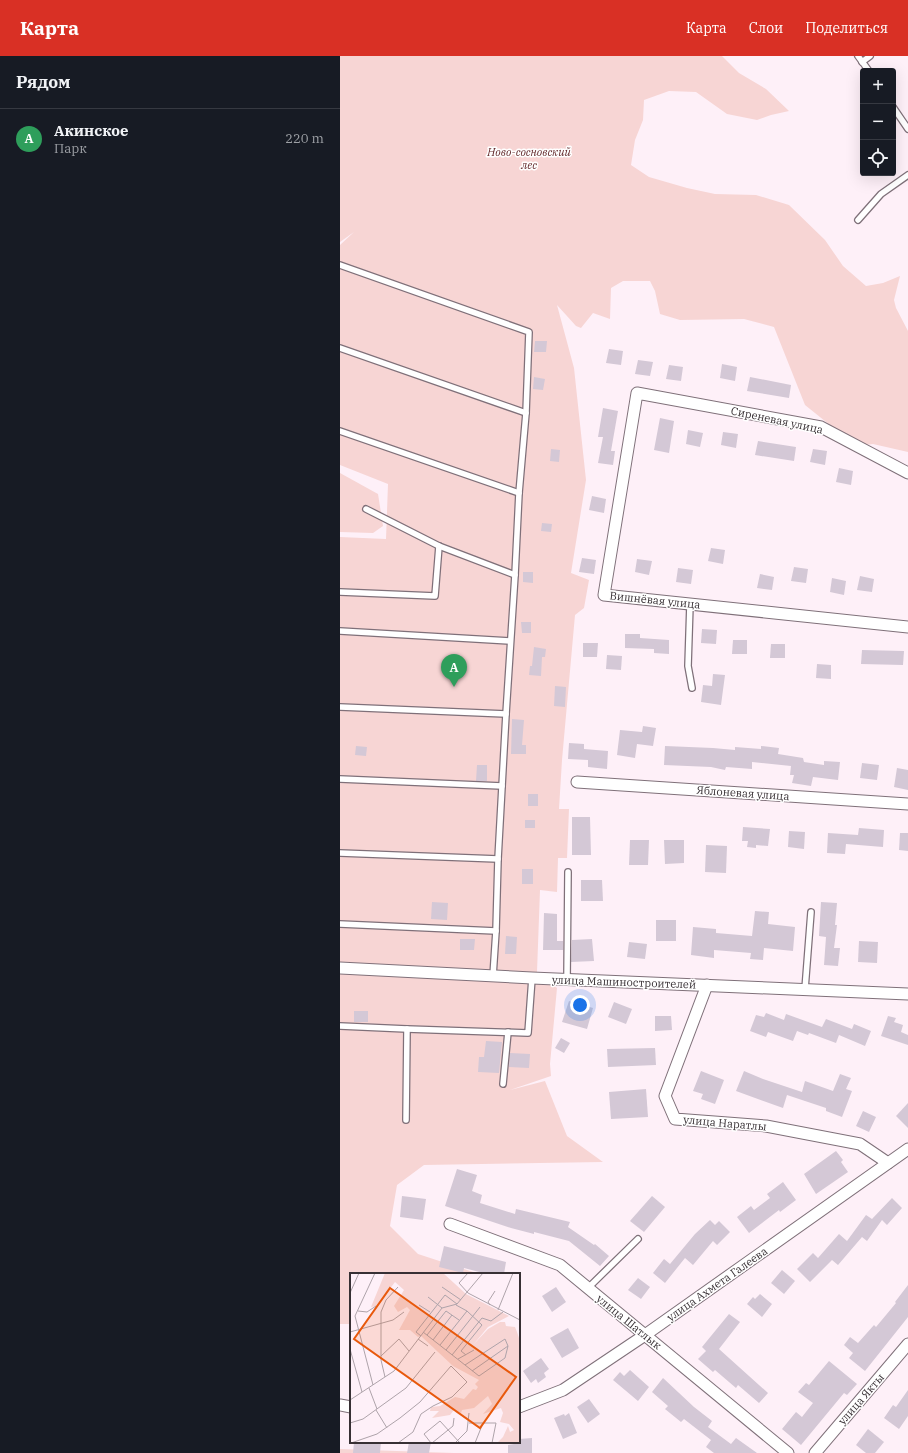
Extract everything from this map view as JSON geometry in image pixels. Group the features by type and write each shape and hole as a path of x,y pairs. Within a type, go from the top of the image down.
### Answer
{"street":[{"name":"Сиреневая улица","path":"637,393 821,427 908,473"},
{"name":"Вишнёвая улица","path":"637,393 604,595 908,627"},
{"name":"Яблоневая улица","path":"577,782 908,804"},
{"name":"улица Машиностроителей","path":"340,968 532,978 908,994"},
{"name":"улица Наратлы","path":"707,985 665,1096 675,1119 766,1126 860,1144 888,1163"},
{"name":"улица Ахмета Галеева","path":"520,1407 563,1390 908,1149"},
{"name":"улица Шатлык","path":"450,1224 560,1265 788,1453"},
{"name":"улица Якты","path":"814,1453 908,1344"},
{"path":"340,1405 350,1406"}],"lane":[{"path":"858,56 867,68"},
{"path":"862,62 870,56"},
{"path":"896,111 908,128"},
{"path":"858,220 881,194 908,175"},
{"path":"340,265 529,332 526,413 519,493 510,641 493,976"},
{"path":"340,348 526,413"},
{"path":"340,431 519,493"},
{"path":"366,509 439,546 515,575"},
{"path":"340,592 435,596 439,546"},
{"path":"690,604 688,666 692,688"},
{"path":"340,631 510,641"},
{"path":"340,707 506,714"},
{"path":"340,779 502,786"},
{"path":"340,853 498,859"},
{"path":"567,979 568,872"},
{"path":"805,989 811,912"},
{"path":"340,924 496,931"},
{"path":"340,1026 407,1030 528,1033 532,978"},
{"path":"406,1120 407,1030"},
{"path":"503,1084 508,1032"},
{"path":"588,1288 638,1240"}],"green space":[{"name":"Ново-сосновский лес","path":"340,56 722,56 739,73 766,89 789,111 757,120 727,114 696,92 669,91 644,100 643,120 635,140 631,165 649,177 687,188 715,194 756,195 789,205 825,240 843,266 866,286 883,283 900,276 894,300 896,308 908,331 908,452 873,444 856,446 805,405 774,327 744,319 680,320 660,314 655,291 650,281 623,281 611,288 610,319 593,313 581,328 576,326 557,305 574,368 586,480 571,573 589,580 584,608 575,615 562,760 559,809 569,809 567,858 558,858 557,892 540,890 537,972 557,988 550,1064 551,1076 510,1090 545,1081 567,1136 603,1162 424,1165 397,1185 390,1226 418,1254 473,1273 350,1273 350,1324 340,1324 340,537 386,539 388,484 340,465 340,245 354,232 340,242"},
{"path":"340,473 378,494 383,526 373,533 340,532"},
{"path":"340,1449 454,1453 340,1453"}],"building":[{"path":"535,341 547,341 546,352 534,352"},
{"path":"609,349 623,351 621,365 606,363"},
{"path":"638,360 653,362 650,376 635,374"},
{"path":"722,364 737,367 735,381 720,378"},
{"path":"669,365 683,367 681,381 666,379"},
{"path":"534,377 545,379 543,390 533,389"},
{"path":"750,377 791,385 789,398 747,391"},
{"path":"603,408 618,411 611,451 615,451 613,465 598,463 603,437 598,437"},
{"path":"660,418 674,421 669,453 654,450"},
{"path":"688,430 703,433 700,447 686,444"},
{"path":"723,432 738,434 736,448 721,445"},
{"path":"758,441 796,447 794,461 755,455"},
{"path":"551,449 560,450 559,462 550,461"},
{"path":"813,449 827,451 825,465 810,462"},
{"path":"839,468 853,471 851,485 836,482"},
{"path":"592,496 606,499 604,513 589,510"},
{"path":"542,523 552,524 551,532 541,531"},
{"path":"711,548 725,550 723,564 708,561"},
{"path":"582,558 596,560 594,574 579,572"},
{"path":"637,559 652,561 649,575 635,572"},
{"path":"794,567 808,569 806,583 791,581"},
{"path":"678,568 693,570 691,584 676,582"},
{"path":"523,572 533,572 533,583 523,582"},
{"path":"760,574 774,577 772,590 757,588"},
{"path":"860,576 874,579 872,592 857,590"},
{"path":"832,578 846,581 844,595 830,592"},
{"path":"521,622 531,622 531,633 522,633"},
{"path":"702,629 717,630 716,644 701,643"},
{"path":"625,634 640,634 640,638 669,640 669,654 654,653 654,649 625,648"},
{"path":"733,640 747,640 747,654 732,654"},
{"path":"583,643 598,643 597,657 583,657"},
{"path":"771,644 785,644 785,658 770,658"},
{"path":"534,647 546,649 545,657 542,657 541,676 529,675 530,666 532,666"},
{"path":"862,650 904,651 903,665 861,664"},
{"path":"607,655 622,656 621,670 606,669"},
{"path":"817,664 831,665 831,679 816,678"},
{"path":"713,674 725,675 721,705 701,702 703,685 712,686"},
{"path":"555,686 566,687 565,707 554,706"},
{"path":"512,719 524,720 522,745 526,745 526,754 511,754"},
{"path":"643,726 656,728 653,746 637,744 635,758 617,755 620,730 642,732"},
{"path":"569,743 584,744 584,749 608,751 607,769 588,767 588,760 568,759"},
{"path":"356,746 367,747 366,756 355,755"},
{"path":"665,746 735,750 735,747 761,749 761,746 779,748 778,754 803,758 804,762 824,765 824,761 840,762 838,780 813,777 811,786 792,783 794,775 790,775 791,766 752,762 752,769 726,767 725,770 711,767 664,765"},
{"path":"862,763 879,765 877,780 860,778"},
{"path":"477,765 487,765 487,781 476,781"},
{"path":"897,768 908,770 908,790 894,787"},
{"path":"528,794 538,794 538,806 528,806"},
{"path":"572,817 590,817 591,855 572,855"},
{"path":"525,820 535,820 535,828 525,828"},
{"path":"743,827 770,829 768,846 756,845 756,848 747,847 748,841 742,841"},
{"path":"859,828 884,830 883,847 846,844 845,854 827,853 828,833 858,835"},
{"path":"789,831 805,832 804,849 788,847"},
{"path":"900,833 908,833 908,851 899,850"},
{"path":"630,840 649,840 648,865 629,865"},
{"path":"664,840 684,840 684,863 665,864"},
{"path":"706,845 727,846 726,873 705,872"},
{"path":"522,869 533,869 533,884 522,884"},
{"path":"581,880 602,880 603,901 581,901"},
{"path":"432,902 448,903 447,920 431,919"},
{"path":"821,902 837,903 835,925 837,925 834,948 840,948 838,966 824,965 826,937 819,936"},
{"path":"755,911 769,912 768,924 795,927 793,951 764,948 763,960 750,959 751,953 714,950 714,958 691,955 693,927 716,929 716,933 752,936"},
{"path":"544,913 557,914 557,941 563,941 563,950 543,950"},
{"path":"656,920 676,920 676,941 656,941"},
{"path":"506,936 517,937 516,954 505,954"},
{"path":"460,939 475,939 474,950 460,950"},
{"path":"592,939 594,961 571,962 572,940"},
{"path":"859,941 878,942 877,963 858,962"},
{"path":"629,942 647,944 645,959 627,957"},
{"path":"569,1001 593,1008 587,1029 562,1022"},
{"path":"614,1002 632,1009 626,1024 608,1017"},
{"path":"354,1011 368,1011 368,1022 354,1022"},
{"path":"766,1013 784,1020 786,1014 822,1027 826,1019 852,1029 854,1024 871,1031 865,1046 839,1035 836,1043 809,1033 808,1035 797,1031 793,1041 768,1032 766,1037 750,1031 756,1015 764,1017"},
{"path":"655,1016 671,1016 672,1030 655,1031"},
{"path":"888,1016 896,1018 894,1022 903,1025 901,1032 908,1035 908,1045 881,1036"},
{"path":"561,1038 570,1043 564,1053 555,1048"},
{"path":"486,1041 502,1042 499,1073 478,1072 479,1057 484,1057"},
{"path":"655,1048 656,1065 608,1067 607,1049"},
{"path":"510,1053 530,1054 529,1068 509,1067"},
{"path":"701,1071 724,1080 715,1104 701,1099 703,1094 693,1091"},
{"path":"744,1071 802,1092 805,1081 833,1091 840,1074 851,1078 846,1089 852,1091 842,1117 826,1111 826,1108 787,1095 783,1108 736,1091"},
{"path":"646,1089 648,1117 611,1119 609,1092"},
{"path":"908,1103 908,1128 896,1116"},
{"path":"863,1111 876,1117 869,1132 856,1126"},
{"path":"836,1151 843,1160 841,1162 848,1172 816,1194 804,1174"},
{"path":"457,1169 477,1175 472,1191 482,1195 480,1203 515,1214 516,1209 570,1222 568,1227 594,1245 595,1244 609,1256 600,1266 569,1241 511,1228 445,1206"},
{"path":"783,1182 796,1200 780,1212 779,1210 749,1233 737,1217 751,1206 754,1210 770,1198 767,1194"},
{"path":"402,1196 426,1199 423,1220 400,1217"},
{"path":"652,1196 665,1207 644,1232 630,1221"},
{"path":"892,1198 902,1208 887,1225 882,1220 867,1241 862,1237 838,1265 832,1260 810,1282 797,1269 813,1253 818,1258 839,1234 847,1241 866,1215 872,1219"},
{"path":"710,1220 715,1225 719,1221 730,1232 717,1245 713,1241 693,1265 685,1258 665,1283 653,1273 664,1259 670,1264 695,1234"},
{"path":"444,1246 506,1262 504,1273 483,1273 464,1268 463,1273 439,1267"},
{"path":"782,1270 795,1281 784,1294 771,1283"},
{"path":"638,1278 650,1287 641,1299 628,1290"},
{"path":"908,1285 908,1317 865,1371 849,1358 853,1353 844,1345 850,1337 858,1343 874,1325 876,1327 896,1303 895,1302"},
{"path":"556,1287 566,1302 552,1312 542,1296"},
{"path":"760,1294 772,1304 762,1317 747,1304 753,1297 755,1299"},
{"path":"729,1314 740,1322 719,1349 768,1393 759,1403 738,1385 736,1388 715,1370 713,1372 698,1359 706,1351 702,1347"},
{"path":"568,1328 579,1348 562,1358 550,1338"},
{"path":"541,1358 549,1369 544,1373 546,1377 538,1383 536,1379 531,1383 523,1371"},
{"path":"829,1361 857,1384 847,1395 844,1393 801,1445 782,1429 796,1412 802,1417 813,1403 798,1392 806,1383 809,1385"},
{"path":"630,1370 649,1387 638,1401 613,1380 620,1372 624,1376"},
{"path":"663,1378 694,1407 712,1421 708,1427 731,1444 736,1438 757,1453 714,1453 706,1447 711,1440 684,1419 681,1422 665,1409 668,1406 652,1392"},
{"path":"908,1390 908,1416 899,1429 884,1418 893,1405 896,1407"},
{"path":"589,1399 600,1414 588,1423 577,1407"},
{"path":"569,1413 577,1433 563,1439 554,1418 564,1414 565,1416"},
{"path":"868,1429 884,1442 875,1453 866,1453 856,1445"},
{"path":"532,1438 532,1453 508,1453 508,1445 520,1443 520,1439"},
{"path":"354,1443 381,1443 380,1453 353,1453"},
{"path":"409,1443 431,1443 429,1453 407,1453"}],"place":[{"name":"Акинское","path":"454,687"}]}
